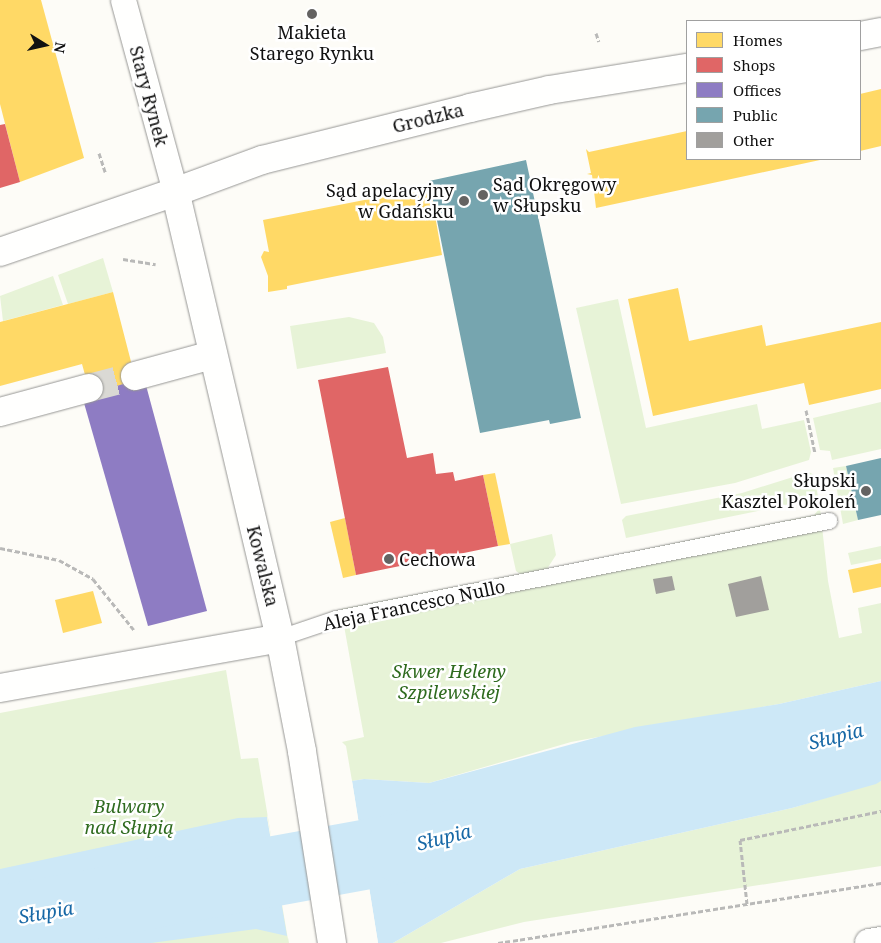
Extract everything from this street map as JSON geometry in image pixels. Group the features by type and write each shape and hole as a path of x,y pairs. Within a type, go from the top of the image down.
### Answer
{"street":[{"name":"Stary Rynek","path":"123,0 175,192"},
{"path":"861,36 881,32"},
{"name":"Grodzka","path":"0,252 262,160 549,90 686,68"},
{"name":"Kowalska","path":"175,192 212,356 280,638 302,751 332,943"},
{"path":"135,376 212,356"},
{"path":"0,412 89,388"},
{"name":"Aleja Francesco Nullo","path":"0,688 280,638"},
{"path":"868,943 881,941"}],"lane":[{"name":"Aleja Francesco Nullo","path":"280,638 336,619 829,521"}],"path":[{"path":"596,33 599,42"},
{"path":"99,153 105,172"},
{"path":"123,259 155,263 158,272"},
{"path":"806,410 815,453"},
{"path":"0,548 59,560 93,579 136,632"},
{"path":"747,904 740,840 881,811"},
{"path":"498,943 881,883"}],"green space":[{"path":"103,258 113,292 68,304 58,275"},
{"path":"53,276 63,305 3,321 0,296"},
{"path":"618,299 646,428 757,404 762,429 804,420 811,452 809,460 735,483 621,504 576,308"},
{"path":"349,317 374,323 383,337 386,353 297,369 290,326"},
{"path":"881,402 881,449 832,460 830,451 820,450 813,418"},
{"path":"846,466 858,520 843,524 833,468"},
{"path":"809,472 814,475 820,508 807,501 626,538 622,520 626,516 742,493"},
{"name":"Skwer Heleny Szpilewskiej","path":"820,508 828,581 839,638 862,633 858,608 881,603 881,681 779,704 571,742 429,783 364,779 352,781 346,746 342,742 364,737 341,609 520,574 516,571 510,544 552,534 556,555 547,569 814,515"},
{"path":"881,546 881,559 851,565 848,553"},
{"name":"Bulwary nad Słupią","path":"226,670 241,759 258,758 289,943 0,943 0,713"},
{"path":"881,781 881,866 524,922 441,943 393,943 520,869 792,808"}],"water":[{"path":"881,681 881,781 876,784 792,808 520,869 393,943 378,943 352,781 364,779 429,783 635,727 779,704"},
{"path":"267,817 287,936 256,929 151,943 0,943 0,869 238,818"}],"pier":[{"path":"351,779 352,781 378,943 375,943"},
{"path":"267,814 290,936 288,939 267,817"}],"building: Homes":[{"path":"0,0 41,0 84,158 20,182 0,104"},
{"path":"881,89 881,146 861,151 861,94"},
{"path":"686,131 686,160 820,160 596,208 592,175 587,174 591,173 586,149 589,152"},
{"path":"430,187 442,255 287,286 287,289 268,292 268,276 261,257 264,251 269,252 263,220"},
{"path":"678,288 689,341 762,325 766,346 881,322 881,389 809,405 804,383 653,416 628,299"},
{"path":"113,292 136,381 90,393 82,364 0,386 0,322"},
{"path":"495,473 510,544 498,546 483,475"},
{"path":"345,518 356,575 343,578 330,522"},
{"path":"881,563 881,587 853,593 848,570"},
{"path":"93,591 102,623 63,633 55,600"}],"building: Shops":[{"path":"5,124 20,182 0,188 0,125"},
{"path":"388,367 407,458 433,453 436,474 453,472 455,481 483,475 498,546 356,575 318,380"}],"building: Offices":[{"path":"144,378 207,611 148,626 82,396"}],"building: Public":[{"path":"526,160 581,418 550,424 549,420 480,433 429,181"},
{"name":"Słupski Kasztel Pokoleń","path":"881,458 881,515 858,520 846,466"}],"building: Other":[{"path":"672,576 675,590 656,594 653,579"},
{"path":"761,576 769,610 736,617 728,584"}],"waterway":[{"name":"Słupia","path":"0,921 402,848 457,834"}],"tunnel":[{"path":"89,388 135,376"}],"place":[{"name":"Makieta Starego Rynku","path":"312,14"},
{"name":"Sąd Okręgowy w Słupsku","path":"483,195"},
{"name":"Sąd apelacyjny w Gdańsku","path":"464,201"},
{"name":"Słupski Kasztel Pokoleń","path":"866,491"},
{"name":"Cechowa","path":"389,559"}]}
